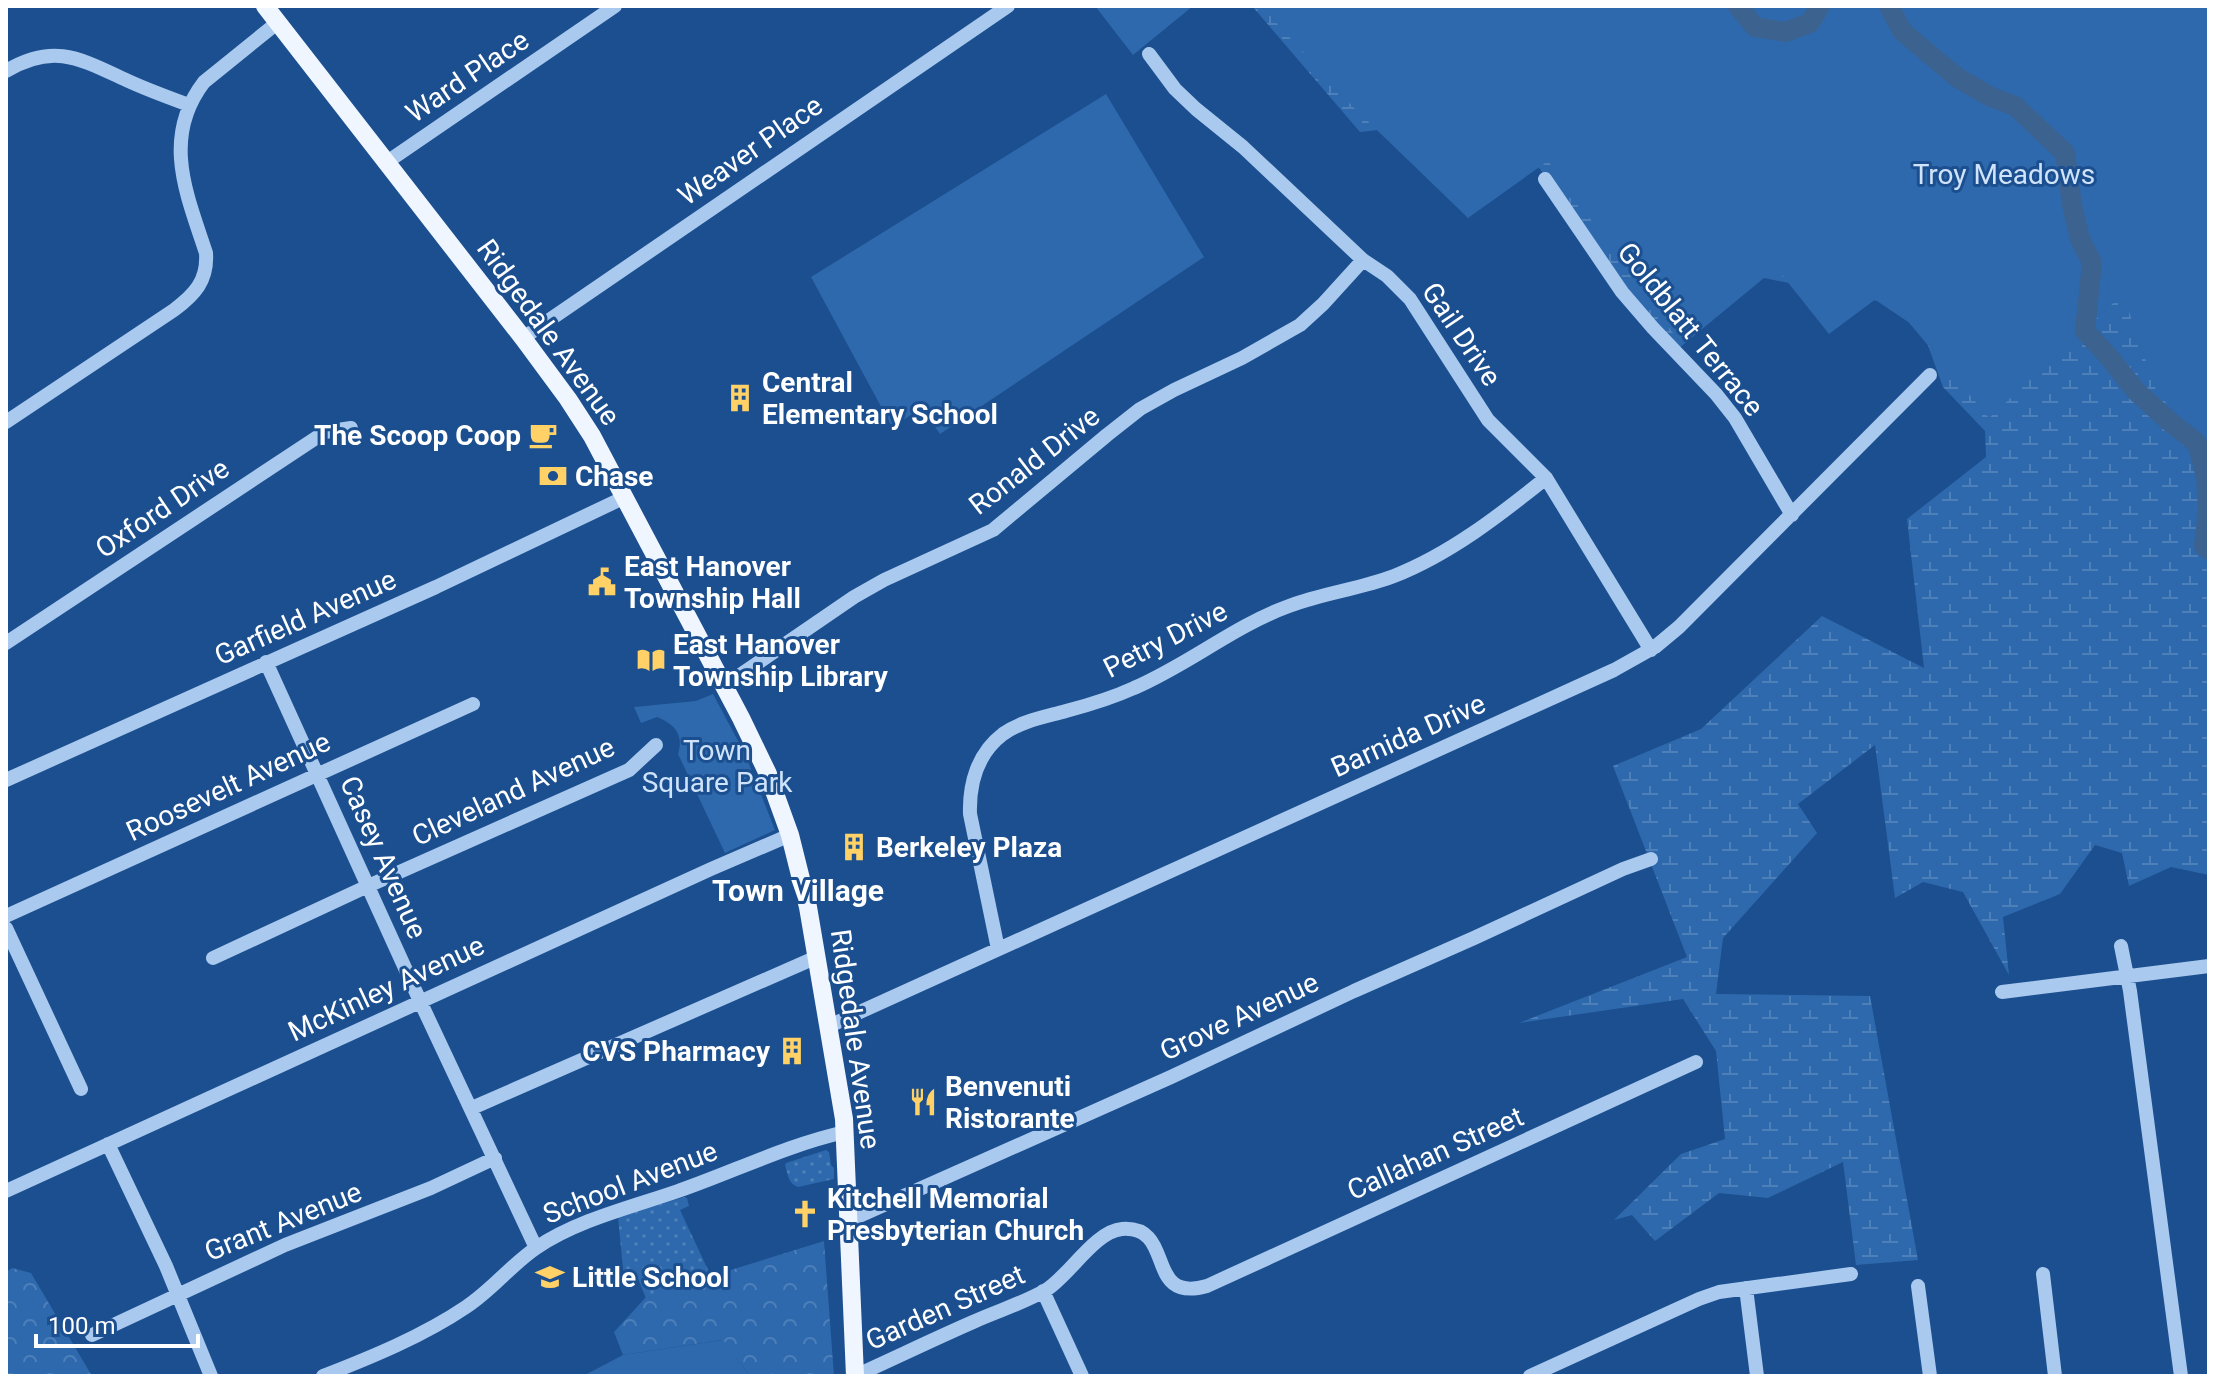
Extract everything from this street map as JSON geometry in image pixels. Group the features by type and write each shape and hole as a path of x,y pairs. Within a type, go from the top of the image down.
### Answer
{"main road":[{"name":"Ridgedale Avenue","path":"265,6 568,399 592,436 768,774 790,835 808,907 841,1098 850,1220 855,1376"}],"street":[{"name":"Ward Place","path":"387,162 615,6"},
{"name":"Weaver Place","path":"523,338 1008,6"},
{"path":"6,422 174,310 198,289 205,274 206,253 182,181 180,158 189,105 204,82 277,23"},
{"name":"Gail Drive","path":"1149,54 1175,89 1410,299 1488,420 1546,478 1651,650"},
{"path":"6,71 32,58 47,55 77,58 189,105"},
{"name":"Goldblatt Terrace","path":"1545,179 1622,292 1735,418 1792,515"},
{"name":"Ronald Drive","path":"724,686 854,597 993,530 1140,409 1300,325 1363,260"},
{"name":"Barnida Drive","path":"829,1026 1614,670 1651,650 1679,627 1930,375"},
{"name":"Oxford Drive","path":"6,643 325,432 351,428"},
{"name":"Petry Drive","path":"998,949 970,814 970,799 982,757 1002,735 1029,721 1137,687 1290,605 1393,577 1464,539 1546,478"},
{"name":"Garfield Avenue","path":"6,780 436,587 623,498"},
{"name":"Casey Avenue","path":"266,662 536,1248"},
{"name":"Roosevelt Avenue","path":"6,916 473,704"},
{"name":"Cleveland Avenue","path":"213,958 629,770 656,745"},
{"name":"McKinley Avenue","path":"6,1191 790,835"},
{"name":"Grove Avenue","path":"850,1220 1651,859"},
{"path":"6,928 81,1089"},
{"path":"2121,946 2164,1236 2181,1376"},
{"path":"472,1108 817,957"},
{"path":"2002,992 2209,966"},
{"name":"Callahan Street","path":"1194,1289 1207,1286 1696,1062"},
{"name":"School Avenue","path":"323,1376 424,1332 468,1307 536,1248 612,1212 845,1132"},
{"path":"108,1144 211,1376"},
{"name":"Grant Avenue","path":"92,1335 285,1245 431,1188 495,1158"},
{"name":"Garden Street","path":"855,1376 1043,1291 1104,1236 1116,1230 1139,1232 1151,1241 1172,1282 1180,1289 1194,1289"},
{"path":"1530,1376 1719,1292 1851,1274"},
{"path":"2043,1274 2055,1376"},
{"path":"1918,1286 1930,1376"},
{"path":"1746,1288 1757,1376"},
{"path":"1043,1291 1082,1376"}],"green space":[{"path":"1095,6 1193,6 1133,55"},
{"path":"1252,6 2209,6 2209,875 2171,867 2129,886 2122,853 2095,845 2060,894 2003,917 2009,975 1963,892 1923,882 1895,898 1875,745 1798,804 1817,833 1723,938 1716,994 1870,996 1918,1260 1856,1265 1843,1162 1768,1198 1719,1193 1655,1241 1632,1215 1614,1220 1681,1154 1725,1139 1716,1051 1683,999 1519,1023 1687,957 1613,766 1701,729 1822,616 1924,668 1907,519 1986,457 1985,431 1943,387 1923,332 1877,301 1764,278 1673,353 1537,165 1423,125 1360,132"},
{"name":"Troy Meadows","path":"1261,6 2209,6 2209,447 2157,393 2123,294 1989,418 1884,293 1829,334 1774,265 1679,341 1548,161 1468,218 1353,107"},
{"path":"1106,94 1204,257 940,434 922,408 892,427 811,277"},
{"name":"Town Square Park","path":"713,694 745,754 775,830 725,853 678,754 680,741 676,731 657,717 641,723 634,707 696,701"},
{"path":"826,1150 834,1168 834,1179 798,1187 792,1184 786,1163"},
{"path":"684,1197 689,1206 680,1210 710,1274 647,1301 637,1276 624,1279 618,1217"},
{"path":"824,1241 834,1376 750,1376 722,1340 623,1355 614,1332 647,1296"},
{"path":"12,1268 31,1273 92,1376 6,1376 6,1272"},
{"path":"723,1340 749,1375 767,1366 773,1376 583,1376 623,1355"}],"waterway":[{"path":"1738,6 1755,27 1785,32 1810,23 1820,6"},
{"path":"1889,6 1902,31 1929,54 1958,78 1991,97 2015,106 2065,153 2080,239 2092,263 2085,331 2136,391 2197,443 2206,477 2208,508 2204,546 2209,550"}],"place":[{"name":"Central Elementary School","path":"740,398"},
{"name":"The Scoop Coop","path":"543,435"},
{"name":"Chase","path":"553,476"},
{"name":"East Hanover Township Hall","path":"602,582"},
{"name":"East Hanover Township Library","path":"651,660"},
{"name":"Berkeley Plaza","path":"854,847"},
{"name":"CVS Pharmacy","path":"792,1051"},
{"name":"Benvenuti Ristorante","path":"923,1102"},
{"name":"Kitchell Memorial Presbyterian Church","path":"805,1214"},
{"name":"Little School","path":"550,1277"}],"district":[{"name":"Town Village","path":"798,891"}]}
